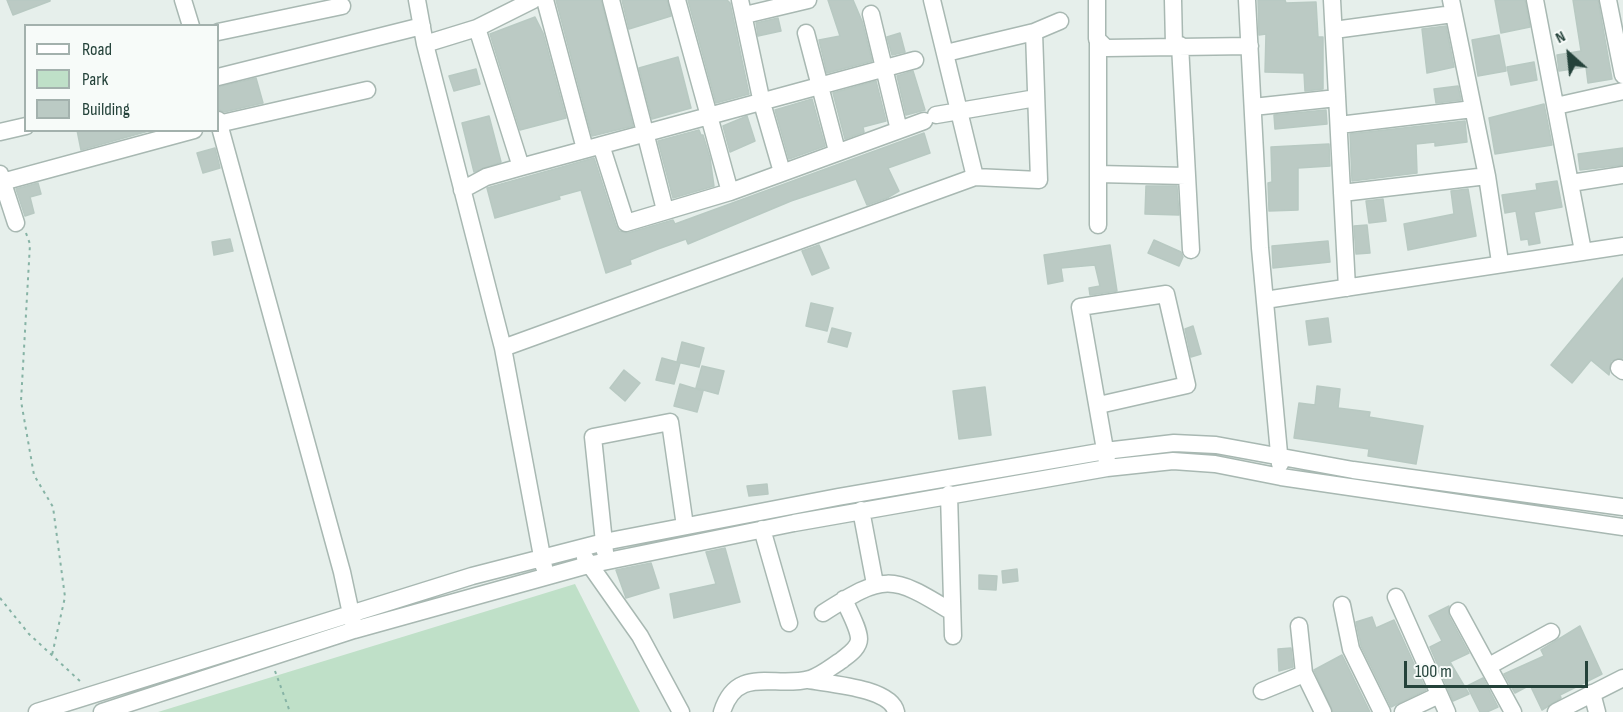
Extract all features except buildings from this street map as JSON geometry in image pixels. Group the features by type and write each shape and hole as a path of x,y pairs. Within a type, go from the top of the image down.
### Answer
{"street":[{"path":"183,0 190,24"},
{"path":"417,0 425,44 503,348 546,577"},
{"path":"425,44 477,28 532,0"},
{"path":"544,0 593,147 626,223 730,192 930,118 960,110 1036,98"},
{"path":"611,0 647,132 665,210"},
{"path":"677,0 730,192"},
{"path":"932,0 975,177"},
{"path":"1096,0 1098,225"},
{"path":"1173,0 1191,250"},
{"path":"1247,0 1265,300 1281,477"},
{"path":"1332,0 1347,288"},
{"path":"1535,0 1583,251"},
{"path":"1608,0 1623,75"},
{"path":"782,172 762,103 742,8 801,1"},
{"path":"219,32 342,6"},
{"path":"1334,30 1452,7 1487,176 1500,262"},
{"path":"871,14 899,130"},
{"path":"946,53 1034,32 1060,21"},
{"path":"219,77 422,26"},
{"path":"477,28 521,167"},
{"path":"503,348 975,177 1039,180 1034,32"},
{"path":"806,33 837,151"},
{"path":"1098,43 1106,48 1177,45 1250,46"},
{"path":"462,190 486,177 915,60"},
{"path":"219,123 367,90"},
{"path":"1556,106 1623,91"},
{"path":"1253,107 1337,98"},
{"path":"1339,124 1473,109"},
{"path":"0,132 24,126"},
{"path":"219,127 354,630"},
{"path":"16,223 1,178 186,132"},
{"path":"1098,174 1186,176"},
{"path":"1571,183 1623,175"},
{"path":"1342,194 1487,176"},
{"path":"1265,300 1500,262 1623,246"},
{"path":"1099,405 1187,384 1166,294 1080,307 1099,405 1106,460"},
{"path":"606,562 593,437 670,422 685,526"},
{"path":"37,712 471,576 604,542 685,526 1106,460 1174,443 1216,445 1353,470 1623,507"},
{"path":"1106,460 1215,464 1281,477 1623,527"},
{"path":"105,712 354,630 588,565 949,494 1009,476"},
{"path":"949,494 953,636"},
{"path":"861,510 875,584"},
{"path":"762,530 789,623"},
{"path":"581,548 588,565 640,636 681,712"},
{"path":"823,613 875,584 893,582 906,585 952,612"},
{"path":"1396,597 1448,712"},
{"path":"808,680 822,674 857,646 859,638 844,600"},
{"path":"1341,605 1351,649 1382,712"},
{"path":"1458,611 1513,712"},
{"path":"1299,626 1304,674 1319,711"},
{"path":"1489,666 1551,632"},
{"path":"1262,692 1304,674"},
{"path":"1556,712 1623,678"},
{"path":"722,712 732,692 742,685 762,680 808,680 885,696 896,712"},
{"path":"1592,693 1598,712"},
{"path":"1403,712 1439,695"}],"path":[{"path":"16,223 23,226 30,244 21,401 34,475 53,507 65,597 52,655"},
{"path":"0,598 28,634 94,694"},
{"path":"270,657 290,712"}],"green space":[{"path":"575,584 640,712 158,712"}]}
